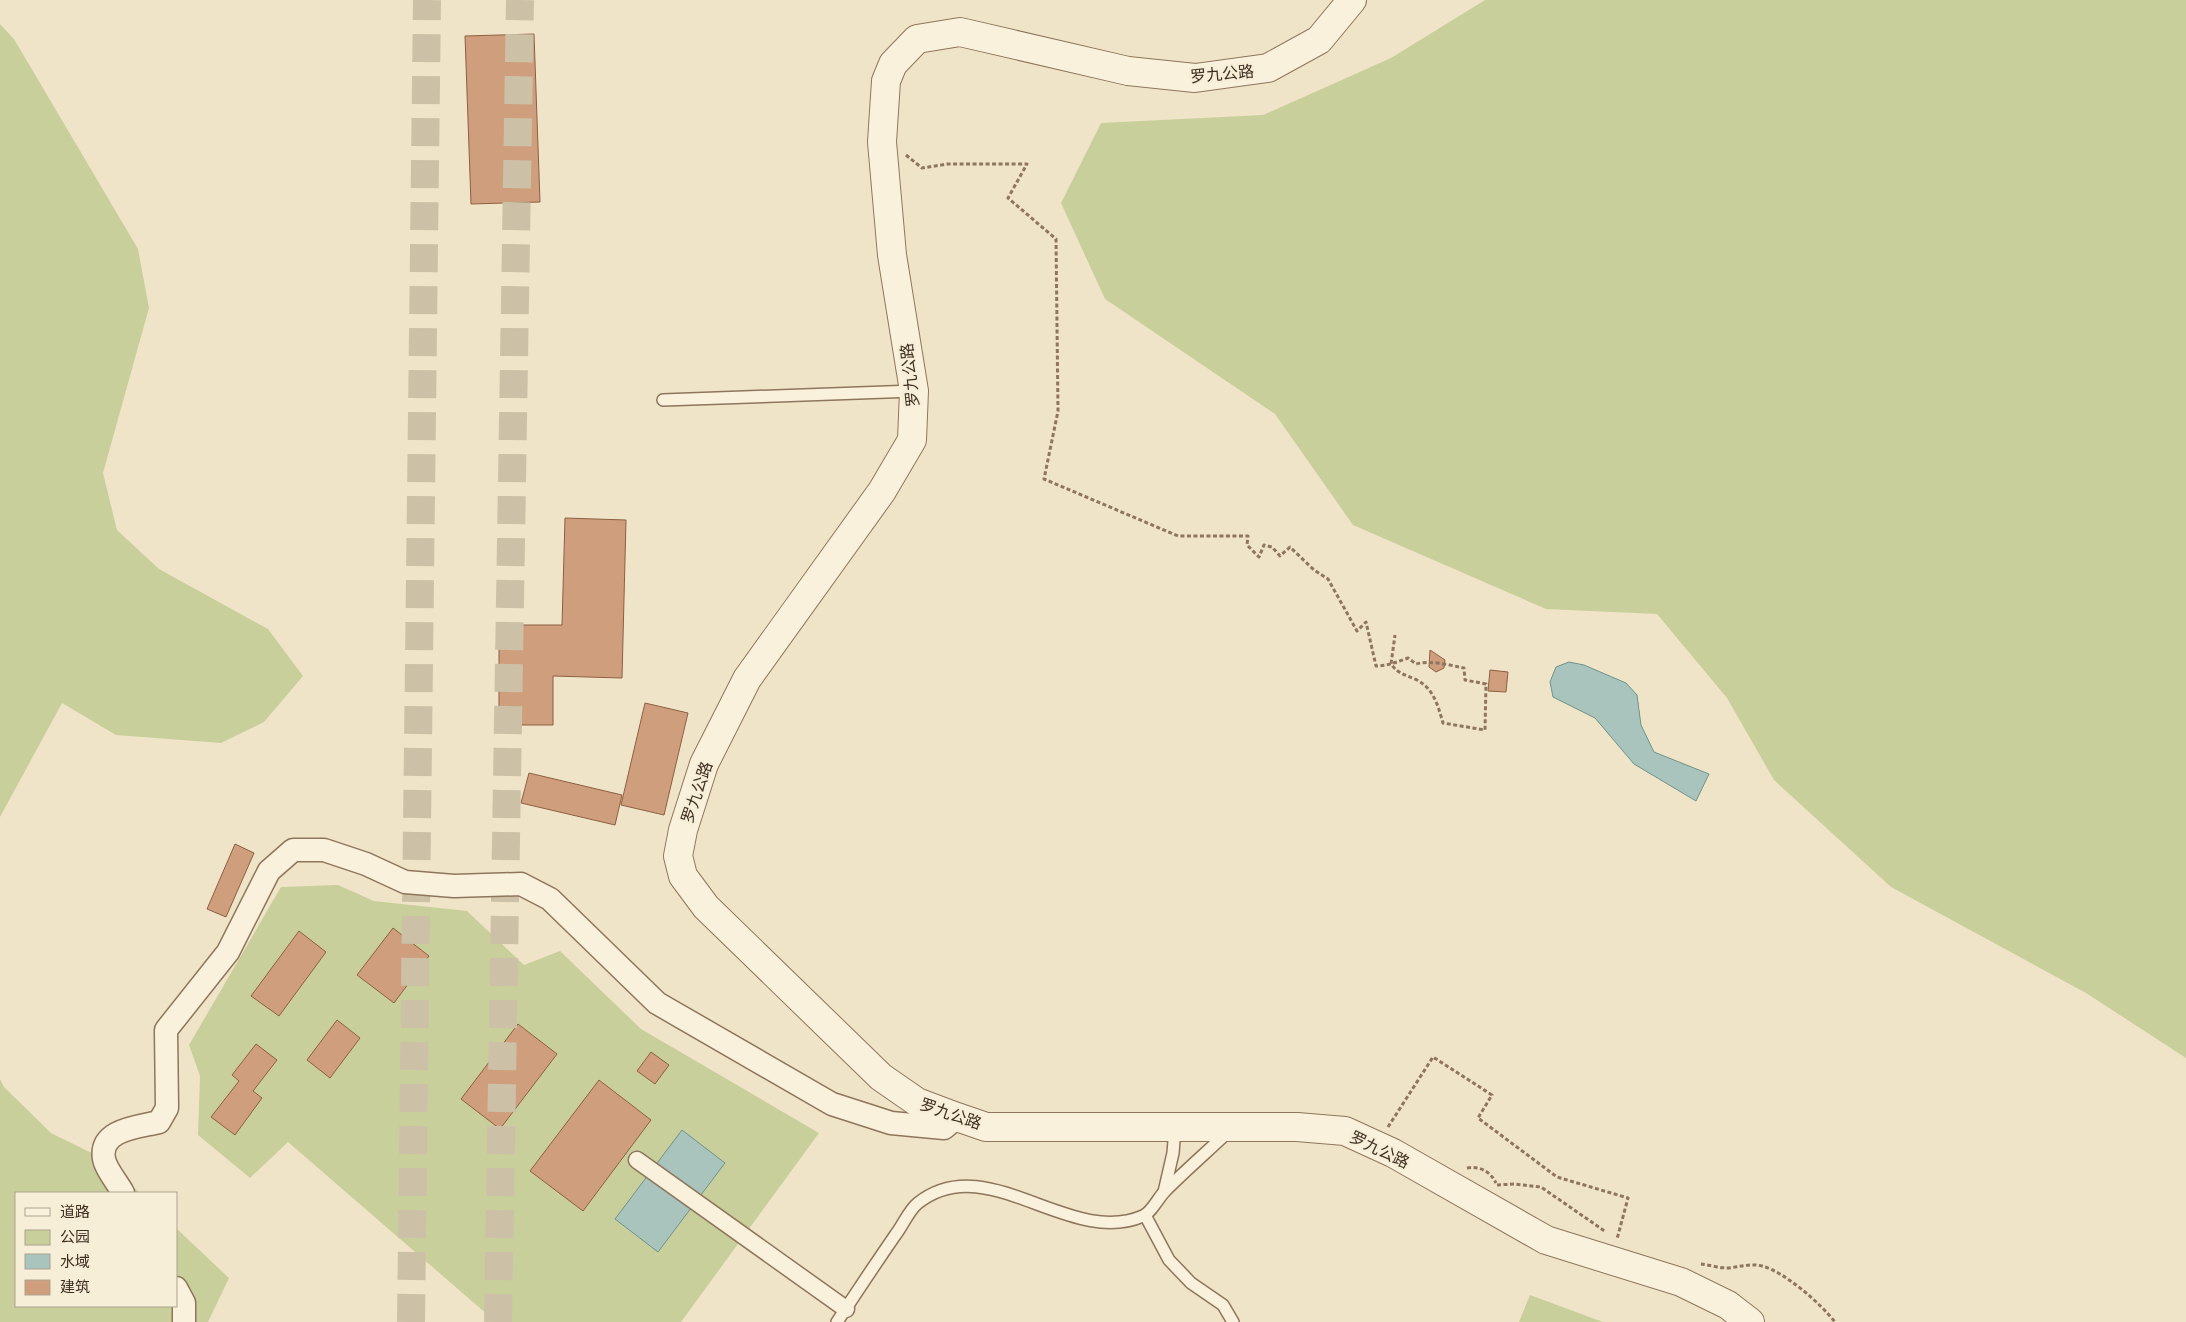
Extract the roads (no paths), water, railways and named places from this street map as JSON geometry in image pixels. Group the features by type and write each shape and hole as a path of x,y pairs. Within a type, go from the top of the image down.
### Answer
{"street":[{"name":"罗九公路","path":"1352,0 1319,40 1268,68 1195,78 1128,71 960,32 917,39 892,64 886,81 882,142 892,254 914,391 912,440 882,491 747,679 704,764 683,830 678,856 683,876 706,907 881,1077 917,1102 986,1127 1297,1127 1345,1131 1393,1153 1546,1240 1681,1282 1728,1305 1750,1322"},
{"path":"122,1192 104,1159 105,1144 115,1133 159,1122 166,1108 166,1030 228,952 269,871 293,850 324,850 366,864 405,882 454,886 520,884 550,899 657,1003 832,1104 891,1123 944,1128 957,1117"},
{"path":"640,1163 703,1207 841,1315"},
{"path":"178,1292 184,1303 184,1322"}],"lane":[{"path":"663,400 914,391"},
{"path":"1164,1192 1173,1153 1175,1128"},
{"path":"841,1315 917,1204 937,1192 960,1186 984,1187 1082,1219 1103,1223 1125,1222 1145,1215 1164,1192 1232,1128"},
{"path":"1145,1215 1169,1260 1191,1283 1223,1305 1233,1322"}],"water":[{"path":"1569,662 1584,665 1626,683 1637,695 1641,725 1654,752 1709,774 1696,801 1634,764 1595,718 1553,697 1550,682 1556,667"},
{"path":"682,1130 725,1163 658,1252 615,1219"}],"tunnel":[{"path":"411,1322 427,0"},
{"path":"498,1322 520,0"}]}
